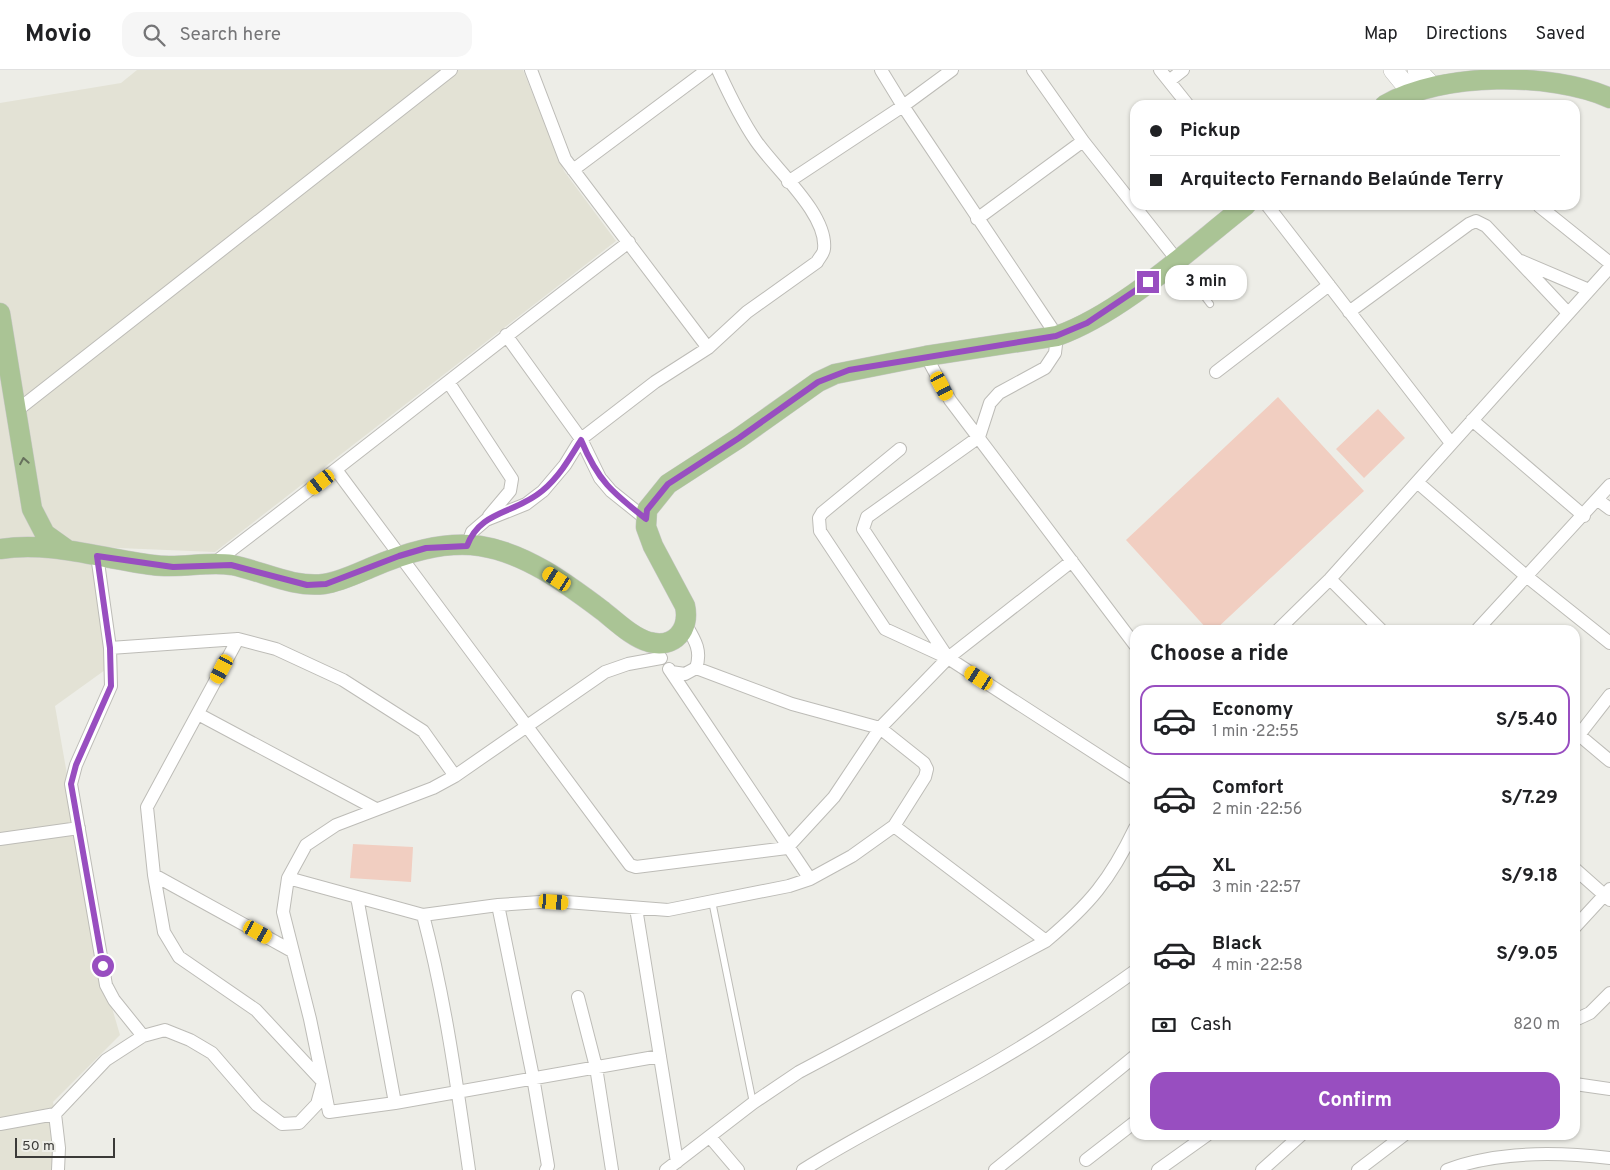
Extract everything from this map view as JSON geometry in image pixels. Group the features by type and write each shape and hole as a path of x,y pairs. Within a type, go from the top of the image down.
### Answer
{"main road":[{"path":"1395,100 1411,92 1422,75 1468,82 1536,75 1591,90 1610,98"},
{"path":"3,549 46,547 173,567 213,564 231,565 307,585 326,584 399,556 426,548 467,546 503,552 525,560 582,595 656,651 682,631 685,606 653,546 646,527 647,510 668,484 739,438 818,382 849,370 1056,336 1087,323 1106,312 1177,260 1240,210"},
{"path":"0,313 32,510 45,534 68,550"},
{"path":"3,549 28,528 32,510"}],"street":[{"path":"15,412 451,70"},
{"path":"531,70 564,159 708,348"},
{"path":"573,170 707,70"},
{"path":"486,520 526,504 543,491 565,465 581,440 655,382 708,348 747,312 817,262 825,250 822,232 811,210 756,141 733,102 718,70"},
{"path":"881,70 1056,336 1055,354 1045,368 999,393 990,403 979,437 867,517 863,529 948,658"},
{"path":"788,182 903,106 952,70"},
{"path":"1033,70 1084,141 1130,200"},
{"path":"1160,70 1184,100"},
{"path":"1169,81 1183,70"},
{"path":"1393,70 1411,92"},
{"path":"977,218 1084,141"},
{"path":"1138,210 1177,260"},
{"path":"1271,210 1451,443"},
{"path":"1283,625 1330,579 1610,265 1543,210"},
{"path":"1350,312 1468,224 1476,221 1486,226 1568,313"},
{"path":"213,564 337,471 449,383 506,335 629,242"},
{"path":"1516,259 1589,290"},
{"path":"1216,372 1329,285"},
{"path":"506,335 581,440 600,478 611,491 646,519"},
{"path":"926,356 950,400 1130,638"},
{"path":"449,383 512,480 510,491 486,520 472,532 467,546"},
{"path":"1472,420 1584,516"},
{"path":"900,449 822,513 819,518 820,531 885,629 948,658 1130,776"},
{"path":"337,471 630,865 636,867 787,848 834,797 880,728 948,658 1072,561"},
{"path":"1417,482 1526,576 1610,643"},
{"path":"1482,625 1584,516 1610,485"},
{"path":"1598,500 1610,509"},
{"path":"97,556 110,648 111,686 76,765 71,784 106,985 114,1000 143,1036"},
{"path":"1330,579 1376,625"},
{"path":"671,672 686,674 696,668 700,658 697,643 682,631"},
{"path":"110,648 238,639 276,649 343,680 423,731 455,776"},
{"path":"238,639 147,807 154,875 164,932 179,957 256,1010 323,1082"},
{"path":"660,1056 533,1077 395,1103 329,1112 310,1019 283,912 288,878 306,845 336,825 433,788 455,776 528,727 605,672 656,651 787,848 810,879"},
{"path":"288,878 423,915 498,905 554,902 668,910 788,886 810,879 852,856 894,826 925,777 927,769 924,763 880,728 792,704 696,668"},
{"path":"1580,734 1610,695"},
{"path":"198,714 376,809"},
{"path":"1580,740 1610,761"},
{"path":"894,826 1046,941"},
{"path":"0,839 79,828"},
{"path":"666,1170 753,1103 799,1072 1046,941 1075,916 1102,886 1121,858 1130,839"},
{"path":"1580,873 1608,895 1580,922"},
{"path":"154,875 292,951"},
{"path":"357,897 395,1103"},
{"path":"498,905 533,1077 548,1166 546,1170"},
{"path":"636,908 677,1162"},
{"path":"423,915 431,945 458,1091 469,1170"},
{"path":"804,1170 839,1147 925,1102 1022,1047 1130,975"},
{"path":"1580,1018 1590,1014 1610,993"},
{"path":"578,997 596,1067 612,1170"},
{"path":"0,1124 55,1114 106,1060 143,1036 166,1030 212,1052 258,1105 282,1124 299,1122 317,1104 323,1082"},
{"path":"995,1170 1130,1060"},
{"path":"1580,1085 1610,1089"},
{"path":"55,1114 59,1148 58,1170"},
{"path":"1086,1160 1130,1126"},
{"path":"710,1137 738,1170"},
{"path":"1158,1170 1200,1140"},
{"path":"1262,1170 1295,1140"},
{"path":"1358,1170 1397,1140"},
{"path":"1447,1170 1470,1161 1520,1156 1588,1155 1610,1158"}],"lane":[{"path":"1177,260 1210,304"},
{"path":"712,901 753,1103"}],"shaded area":[{"path":"137,70 523,70 564,171 616,241 215,552 94,547 112,665 55,706 102,974 120,1035 53,1102 64,1170 0,1170 0,103 121,83"},
{"path":"1278,397 1364,491 1220,625 1203,625 1126,540"},
{"path":"1378,409 1405,438 1364,478 1336,449"},
{"path":"353,844 413,847 411,882 350,878"}],"route":[{"path":"103,966 71,784 76,765 111,686 110,648 97,556 173,567 213,564 231,565 307,585 326,584 399,556 426,548 454,545 467,546 472,532 486,520 526,504 543,491 556,478 581,440 600,478 611,491 646,519 647,510 656,496 668,484 739,438 818,382 849,370 1056,336 1071,331 1106,312 1148,282"}]}
